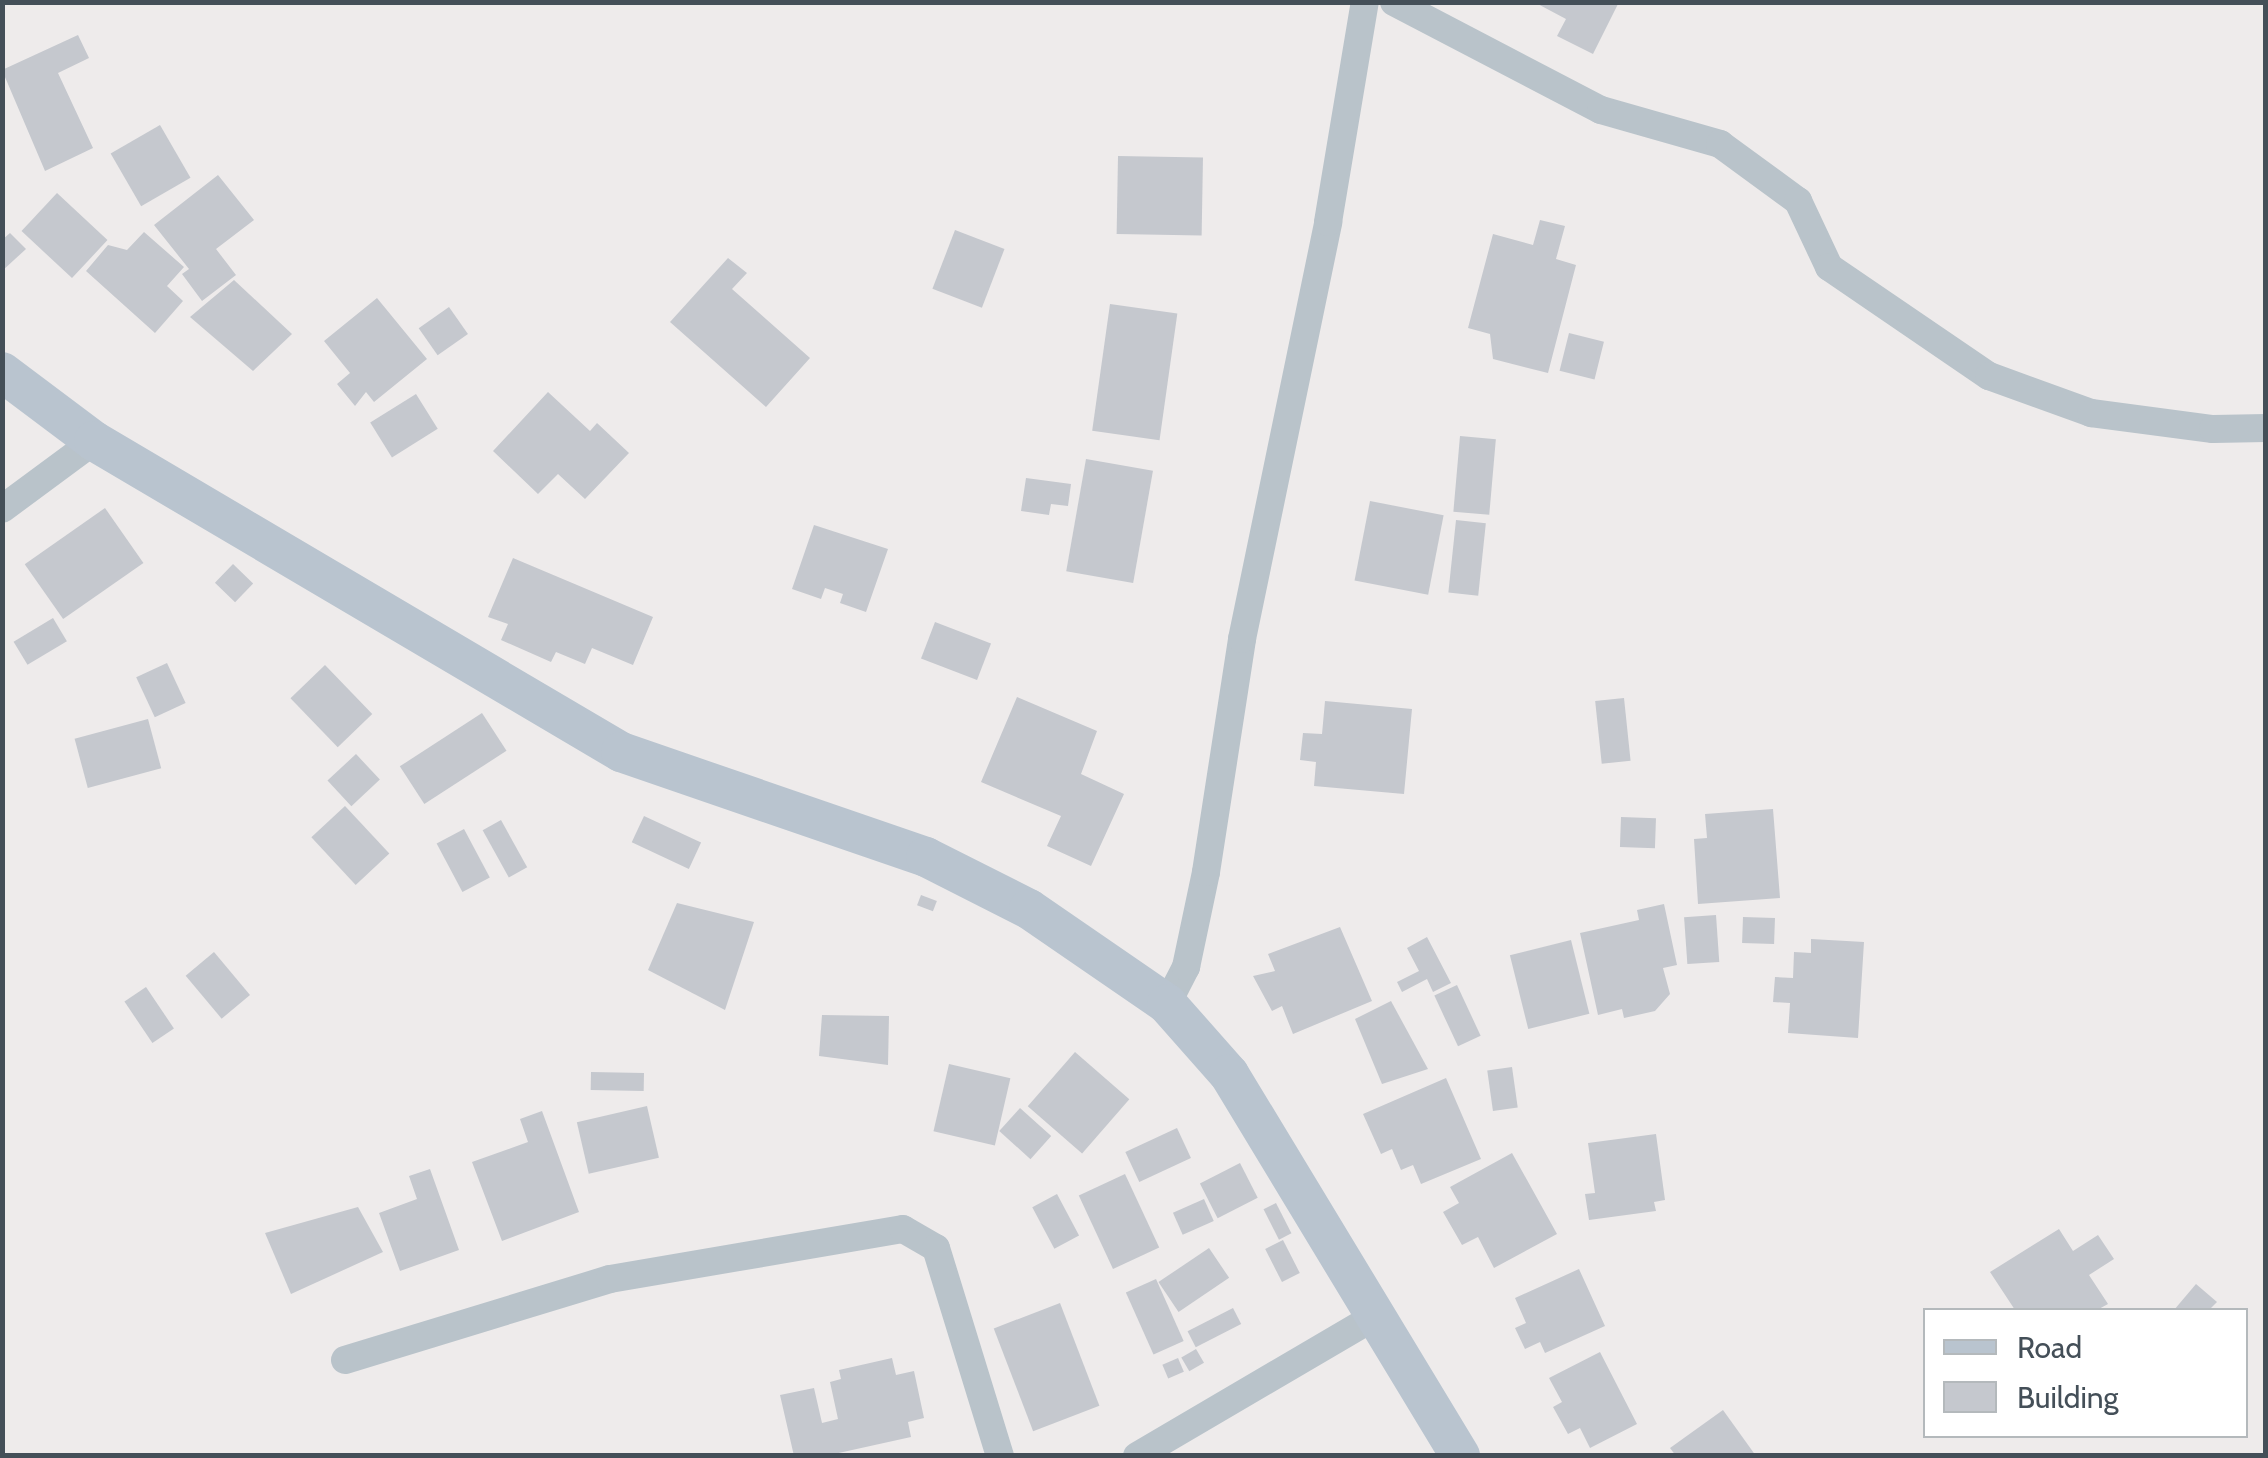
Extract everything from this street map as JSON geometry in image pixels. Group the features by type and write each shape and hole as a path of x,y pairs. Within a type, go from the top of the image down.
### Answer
{"street":[{"path":"1167,1004 1186,967 1202,891 1242,639 1365,2"},
{"path":"1394,2 1601,110 1720,144 1798,201 1829,267 1989,376 2091,413 2214,429 2266,428"},
{"path":"2,372 94,441 621,752 926,857 1029,909 1167,1004 1229,1074 1460,1456"},
{"path":"2,509 94,441"},
{"path":"344,1360 610,1279 903,1230 936,1248 1000,1456"},
{"path":"1138,1456 1377,1314"}],"building":[{"path":"1534,2 1619,2 1593,54 1557,36 1566,19"},
{"path":"78,35 89,58 58,73 93,148 45,171 2,70"},
{"path":"160,125 190,178 141,206 111,154"},
{"path":"1118,156 1203,157 1202,235 1117,234"},
{"path":"218,175 254,220 216,249 236,275 202,301 182,274 189,269 154,225"},
{"path":"57,193 107,240 72,278 22,231"},
{"path":"1540,220 1565,226 1556,259 1576,265 1548,373 1493,359 1490,334 1468,328 1493,234 1533,245"},
{"path":"955,230 1004,249 982,308 932,289"},
{"path":"144,232 184,267 167,286 183,301 155,333 86,271 108,245 127,250"},
{"path":"10,233 26,249 2,271 2,240"},
{"path":"728,258 747,273 732,289 810,358 766,407 670,322"},
{"path":"234,280 292,334 253,371 190,317"},
{"path":"377,298 427,359 374,402 366,392 355,406 337,384 350,373 324,341"},
{"path":"1110,304 1177,313 1160,440 1092,431"},
{"path":"449,307 468,334 438,355 419,328"},
{"path":"1569,333 1604,342 1594,380 1560,371"},
{"path":"548,392 590,431 597,423 629,453 585,499 558,474 538,494 493,451"},
{"path":"416,394 438,429 392,457 370,423"},
{"path":"1460,436 1496,439 1489,515 1453,512"},
{"path":"1086,459 1153,471 1133,583 1066,571"},
{"path":"1026,478 1071,484 1068,506 1051,504 1049,515 1021,511"},
{"path":"1370,501 1444,515 1428,595 1355,581"},
{"path":"105,508 143,563 63,619 25,564"},
{"path":"1456,520 1486,523 1478,596 1448,593"},
{"path":"814,525 888,549 866,612 840,603 843,594 825,588 821,599 792,589"},
{"path":"513,558 653,617 633,665 592,648 585,664 556,652 551,662 501,640 508,624 488,617"},
{"path":"233,564 253,583 235,602 215,583"},
{"path":"53,618 67,641 27,665 14,642"},
{"path":"935,622 991,644 977,680 921,658"},
{"path":"167,663 186,703 155,717 136,677"},
{"path":"325,665 372,714 338,747 290,698"},
{"path":"1017,697 1097,731 1081,774 1124,794 1091,866 1047,846 1061,816 981,782"},
{"path":"1624,698 1631,761 1602,764 1595,701"},
{"path":"1325,701 1412,709 1404,794 1314,786 1316,762 1300,760 1303,733 1322,734"},
{"path":"482,713 507,751 424,804 400,766"},
{"path":"148,719 161,768 88,788 75,739"},
{"path":"356,754 380,780 351,806 327,781"},
{"path":"345,806 389,854 356,885 311,837"},
{"path":"1773,809 1780,898 1698,904 1694,839 1707,838 1705,814"},
{"path":"644,816 701,843 689,869 632,842"},
{"path":"1621,817 1656,818 1655,848 1620,847"},
{"path":"501,820 527,867 509,877 483,830"},
{"path":"464,829 490,878 462,892 437,844"},
{"path":"921,895 937,901 933,911 917,905"},
{"path":"677,903 754,922 725,1010 648,970"},
{"path":"1664,904 1677,965 1663,968 1670,994 1655,1011 1624,1018 1622,1009 1598,1015 1580,933 1639,920 1637,910"},
{"path":"1716,915 1719,962 1687,964 1684,917"},
{"path":"1743,917 1775,918 1774,944 1742,943"},
{"path":"1340,927 1372,1001 1293,1034 1282,1006 1272,1011 1253,976 1275,971 1268,954"},
{"path":"1427,937 1451,983 1433,992 1427,979 1402,992 1397,982 1419,971 1407,948"},
{"path":"1811,939 1864,942 1858,1038 1788,1033 1790,1003 1773,1002 1775,977 1793,978 1794,952 1811,953"},
{"path":"1571,940 1589,1014 1528,1029 1510,955"},
{"path":"214,952 250,995 222,1019 186,976"},
{"path":"1457,985 1481,1036 1458,1046 1434,996"},
{"path":"146,987 174,1028 152,1043 124,1002"},
{"path":"1391,1001 1428,1069 1382,1084 1355,1019"},
{"path":"822,1015 889,1016 888,1065 819,1056"},
{"path":"1075,1052 1129,1099 1082,1154 1028,1106"},
{"path":"949,1064 1010,1078 995,1145 933,1131"},
{"path":"1512,1067 1518,1108 1493,1111 1487,1070"},
{"path":"591,1072 644,1073 644,1091 591,1090"},
{"path":"1446,1078 1481,1159 1421,1184 1413,1165 1401,1170 1392,1149 1381,1154 1363,1114"},
{"path":"647,1106 659,1158 589,1174 577,1122"},
{"path":"1020,1108 1051,1136 1030,1159 999,1131"},
{"path":"542,1111 579,1212 502,1241 472,1162 528,1142 520,1119"},
{"path":"1177,1128 1191,1158 1139,1182 1125,1152"},
{"path":"1656,1134 1665,1200 1654,1202 1656,1211 1589,1220 1585,1194 1595,1193 1588,1143"},
{"path":"1512,1153 1557,1234 1494,1268 1478,1237 1462,1245 1443,1212 1459,1203 1450,1187"},
{"path":"1240,1163 1258,1198 1218,1218 1200,1183"},
{"path":"430,1169 459,1250 400,1271 379,1213 417,1199 409,1176"},
{"path":"1125,1174 1159,1247 1113,1269 1079,1196"},
{"path":"1057,1194 1079,1235 1054,1249 1032,1207"},
{"path":"1204,1199 1214,1221 1183,1235 1173,1213"},
{"path":"1276,1203 1291,1233 1279,1240 1264,1209"},
{"path":"358,1207 383,1252 291,1294 265,1233"},
{"path":"2059,1229 2073,1251 2098,1235 2114,1259 2089,1275 2108,1304 2101,1308 2014,1308 1990,1272"},
{"path":"1283,1240 1300,1273 1282,1282 1265,1249"},
{"path":"1209,1248 1229,1278 1179,1312 1158,1282"},
{"path":"1579,1269 1605,1326 1545,1353 1540,1342 1525,1349 1515,1328 1526,1323 1515,1298"},
{"path":"1156,1279 1184,1341 1154,1355 1126,1292"},
{"path":"2196,1284 2217,1302 2211,1308 2176,1308"},
{"path":"1060,1303 1099,1406 1033,1431 994,1328"},
{"path":"1233,1308 1241,1324 1196,1347 1188,1331"},
{"path":"1196,1349 1204,1363 1189,1371 1181,1358"},
{"path":"1600,1352 1637,1424 1590,1448 1580,1428 1568,1434 1553,1407 1562,1402 1549,1378"},
{"path":"892,1358 896,1375 914,1371 924,1418 908,1422 911,1437 825,1456 794,1456 780,1395 814,1388 822,1423 838,1419 830,1382 841,1379 839,1370"},
{"path":"1178,1358 1184,1372 1168,1378 1162,1365"},
{"path":"1723,1410 1756,1456 1676,1456 1670,1448"}]}
